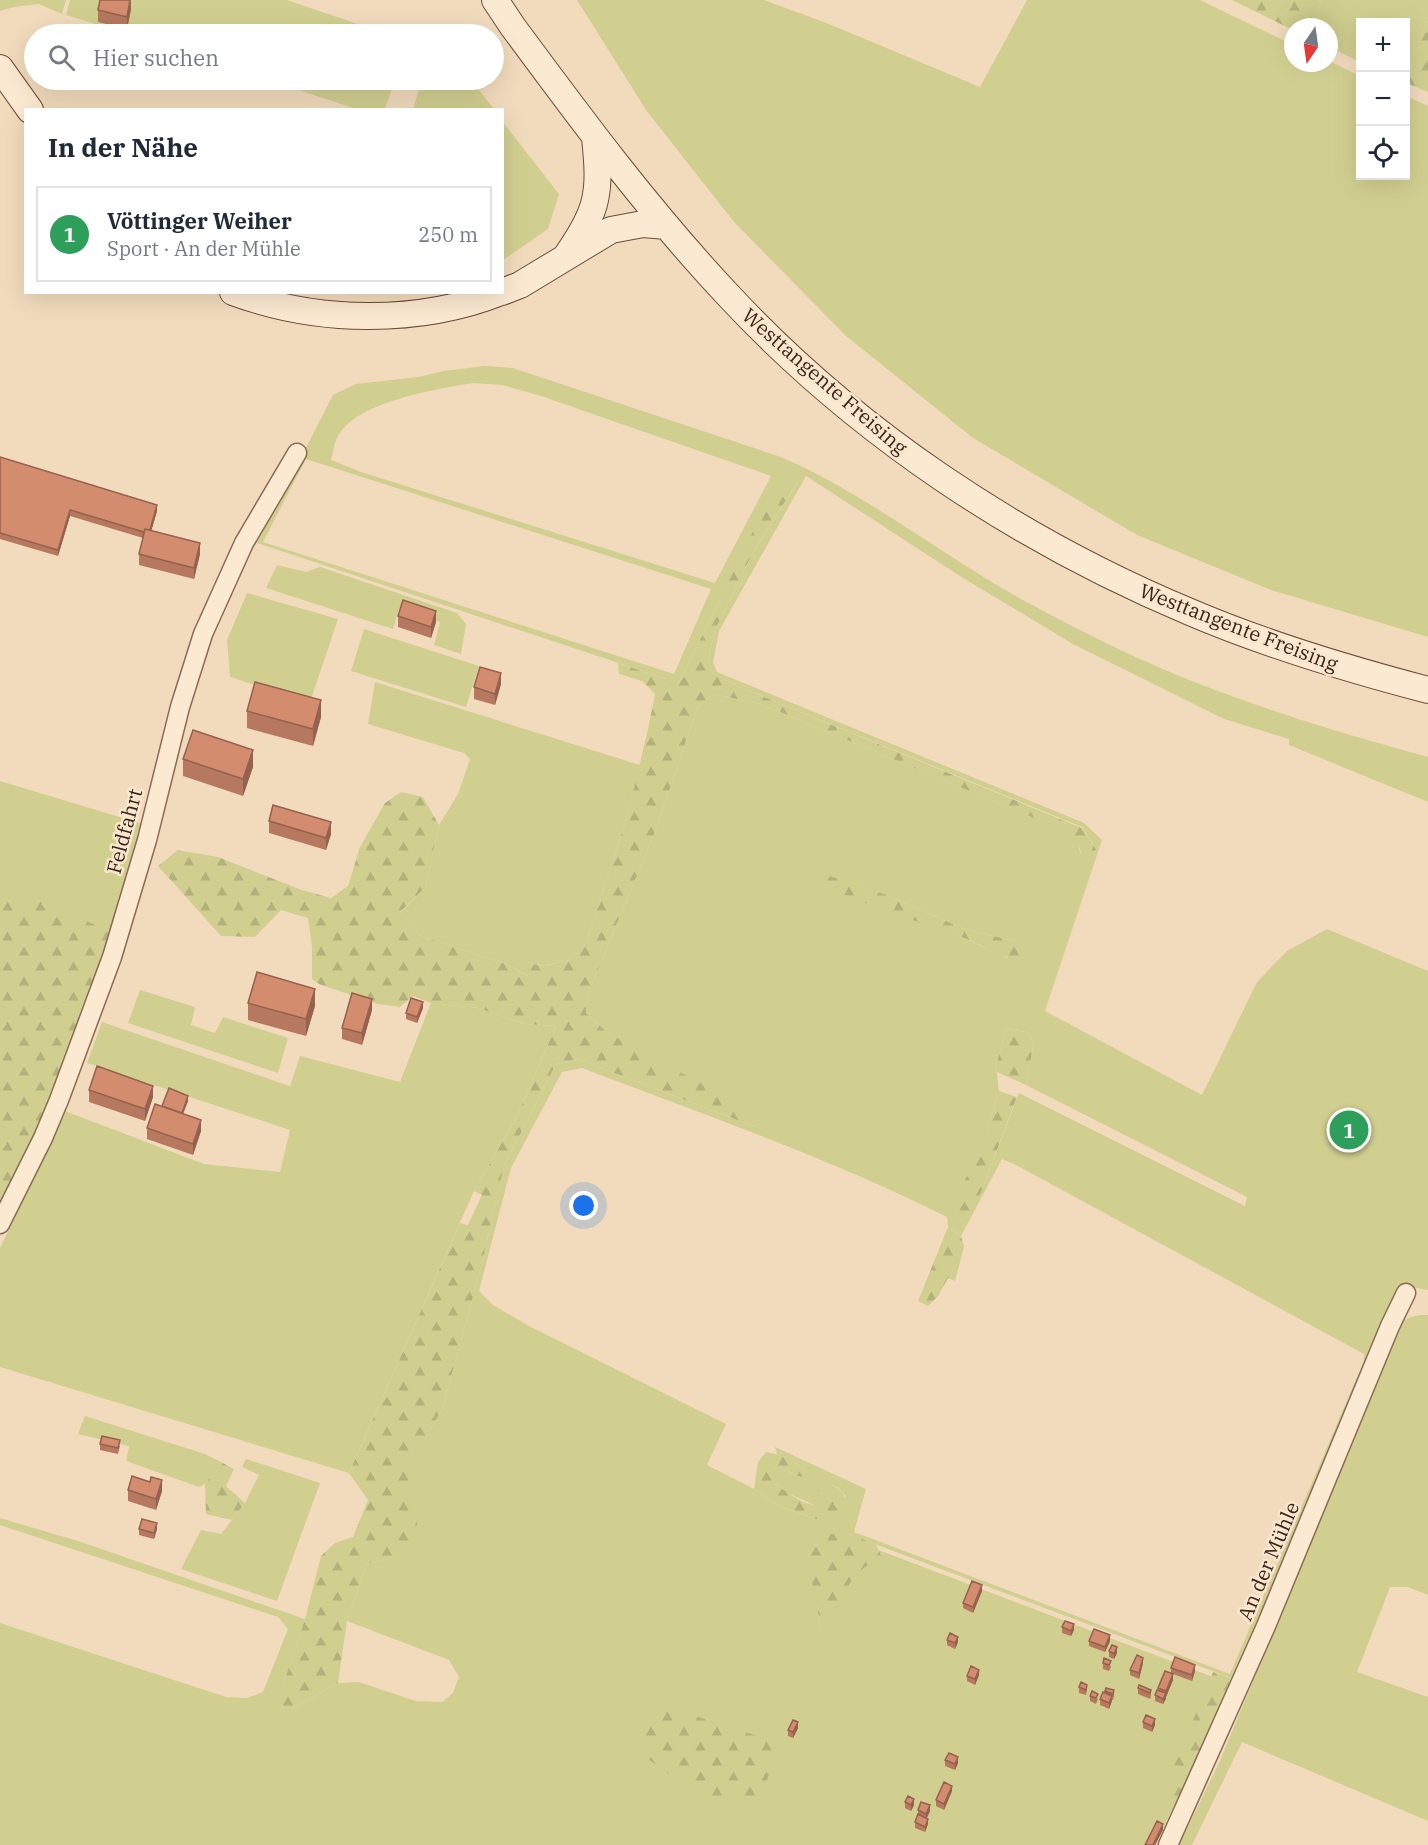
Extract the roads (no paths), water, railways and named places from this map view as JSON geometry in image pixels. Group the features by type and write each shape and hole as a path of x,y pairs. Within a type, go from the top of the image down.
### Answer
{"main road":[{"name":"Westtangente Freising","path":"495,0 595,137 667,226 746,313 787,354 908,454 1044,540 1122,581 1202,616 1277,645 1428,690"},
{"path":"0,68 29,108"},
{"path":"567,255 594,205 598,175 595,137"},
{"path":"504,291 520,285 611,230 643,224 667,226"},
{"path":"239,294 277,306 296,309 334,314 380,315 436,311 497,294"}],"street":[{"name":"Feldfahrt","path":"0,1224 55,1110 111,957 147,840 180,707 203,634 244,543 297,453"},
{"name":"An der Mühle","path":"1168,1845 1266,1626 1390,1326 1406,1293"}],"place":[{"name":"Vöttinger Weiher","path":"1349,1130"}]}
